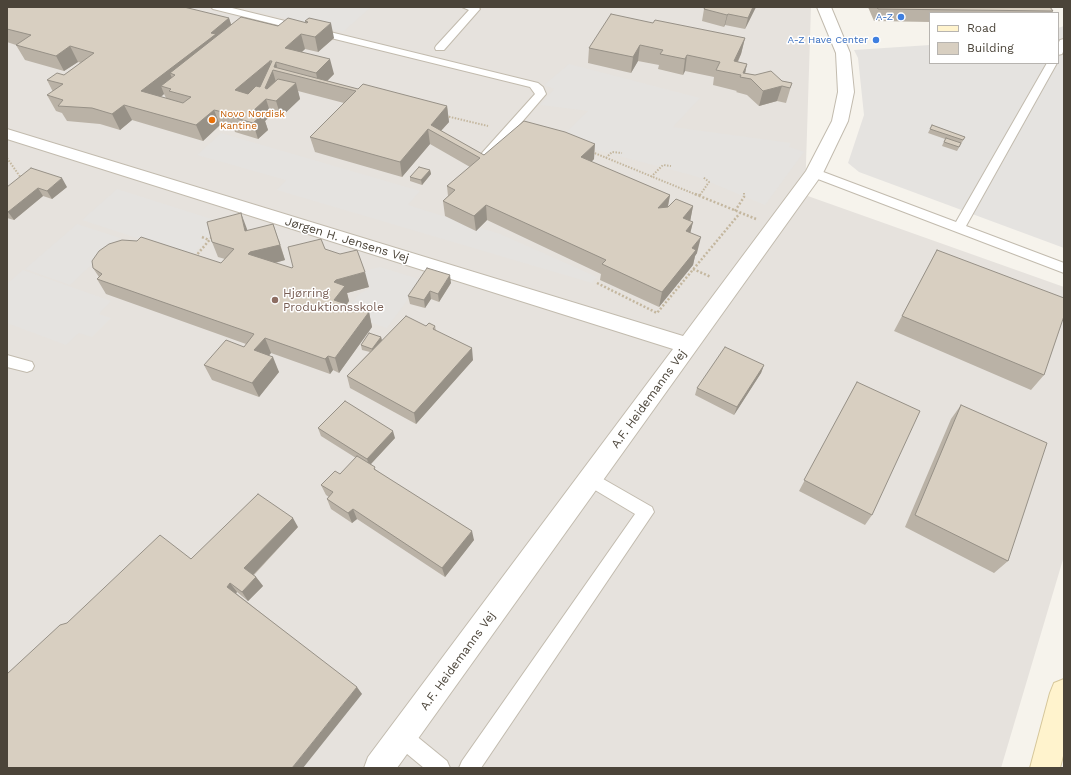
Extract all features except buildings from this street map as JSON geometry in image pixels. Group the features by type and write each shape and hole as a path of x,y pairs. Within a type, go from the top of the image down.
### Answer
{"main road":[{"path":"1044,768 1064,693"}],"street":[{"name":"A.F. Heidemanns Vej","path":"379,768 814,173 840,121 846,92 843,52 824,7"},
{"name":"Jørgen H. Jensens Vej","path":"7,134 688,346"}],"lane":[{"path":"216,7 534,85 539,89 541,94 486,156"},
{"path":"440,48 475,9 468,7"},
{"path":"959,228 1051,64"},
{"path":"814,173 1064,268"},
{"path":"7,361 27,366"},
{"path":"469,768 646,512 591,479"},
{"path":"402,737 440,768"}],"path":[{"path":"440,114 508,131"},
{"path":"592,152 775,227"},
{"path":"606,158 612,152 622,153"},
{"path":"7,158 22,180"},
{"path":"651,177 663,165 671,166"},
{"path":"699,196 709,182 703,177"},
{"path":"735,210 744,197 744,193"},
{"path":"201,258 194,256 242,207"},
{"path":"597,283 657,313 740,213"},
{"path":"202,237 210,240"}],"shaded area":[{"path":"7,7 811,7 805,195 1064,287 1064,556 1001,768 7,768"},
{"path":"239,7 371,7 343,32"},
{"path":"1064,26 1064,248 859,172 848,163 864,115 858,58 854,50 929,45 929,64 1059,64 1059,28"},
{"path":"569,64 700,98 673,127 791,143 789,147 804,152 765,205 695,176 558,140 588,111 540,105 554,89 544,85"},
{"path":"221,133 420,191 408,205 500,234 597,277 592,283 277,190 286,180 197,155"},
{"path":"117,189 224,223 192,256 82,220"},
{"path":"77,224 120,238 70,285 25,269"},
{"path":"380,267 422,280 387,328 343,314 359,294 370,288 364,271"},
{"path":"23,270 111,301 99,314 111,318 92,337 79,333 66,345 7,323 7,284"}],"place":[{"name":"A-Z","path":"901,17"},
{"name":"A-Z Have Center","path":"876,40"},
{"name":"Novo Nordisk Kantine","path":"212,120"},
{"name":"Hjørring Produktionsskole","path":"275,300"}]}
